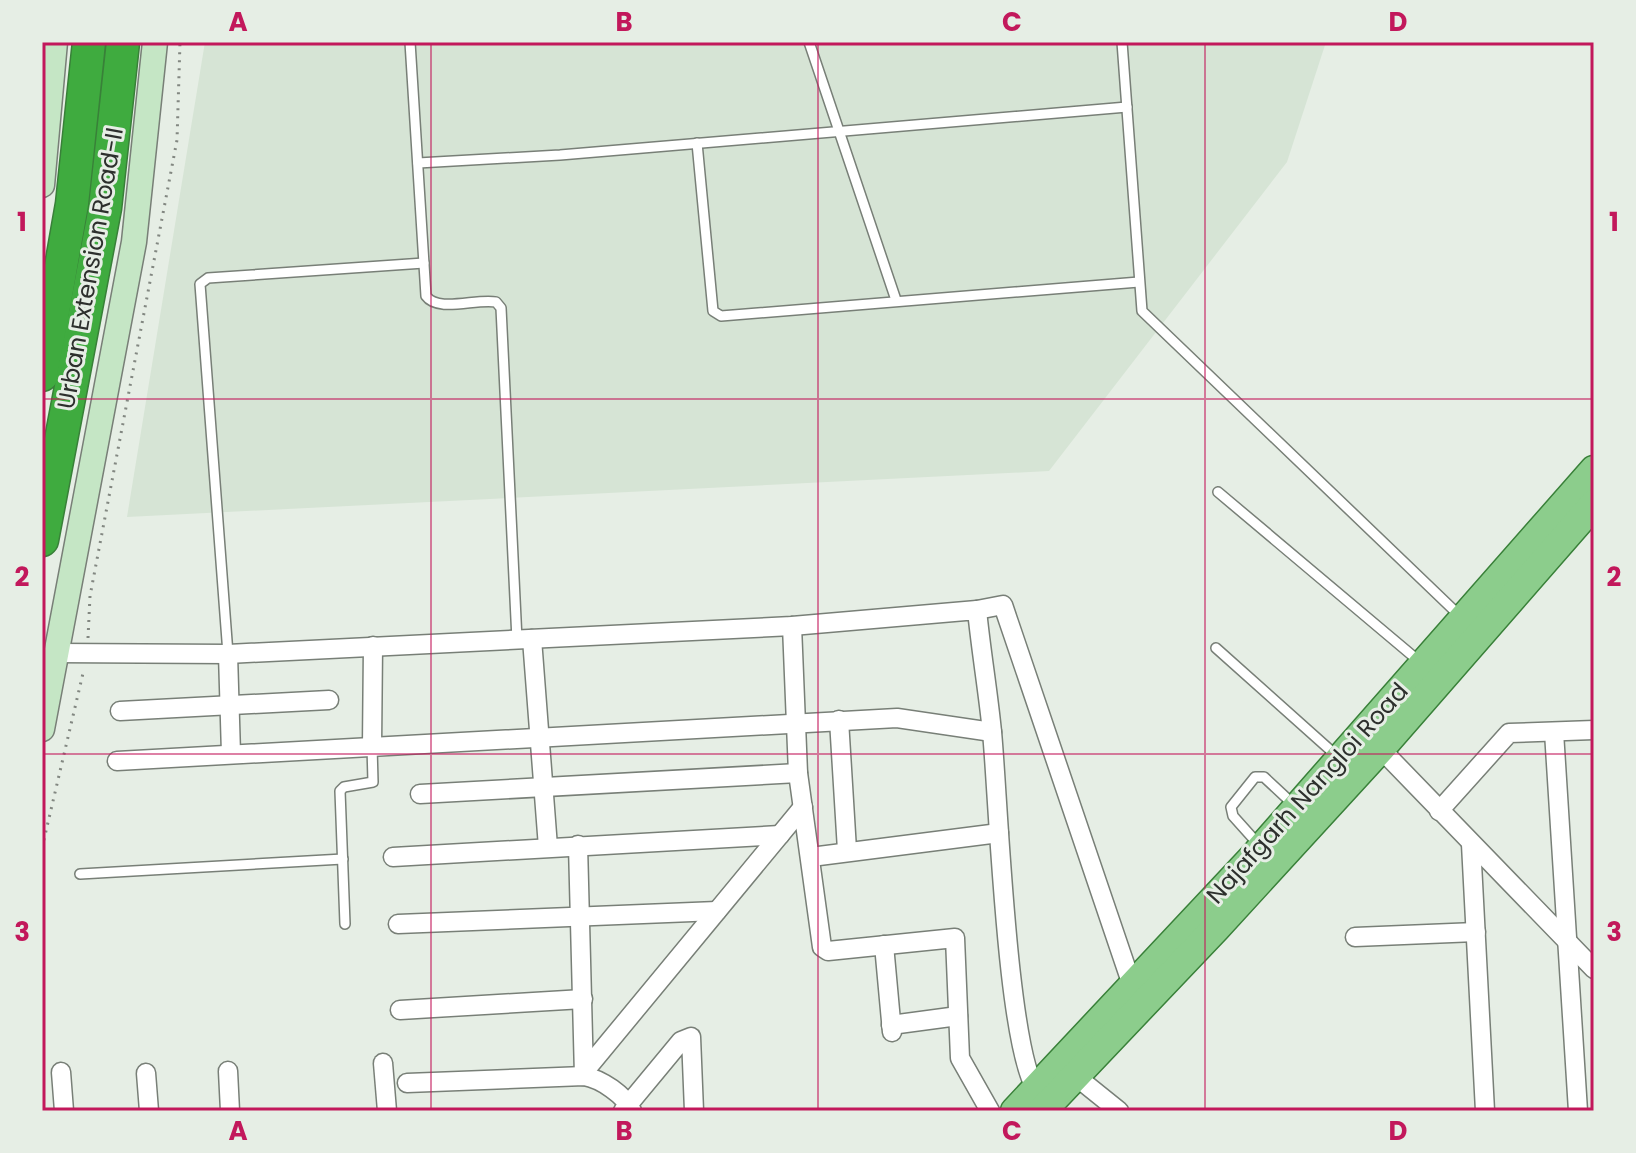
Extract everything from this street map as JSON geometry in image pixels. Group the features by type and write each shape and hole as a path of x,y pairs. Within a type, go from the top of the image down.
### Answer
{"highway":[{"name":"Urban Extension Road-II","path":"42,375 72,204 89,42"},
{"name":"Urban Extension Road-II","path":"42,540 105,208 123,42"}],"main road":[{"name":"Najafgarh Nangloi Road","path":"1015,1111 1042,1101 1132,985 1233,894 1261,848 1306,809 1341,759 1372,740 1422,664 1471,626 1594,470"},
{"path":"1067,1070 1233,894 1471,626 1594,504"}],"street":[{"path":"42,185 55,42"},
{"path":"42,729 134,242 153,88 155,42"},
{"path":"55,653 228,654 525,640 792,626 977,610 1003,605 1132,985"},
{"path":"977,610 992,732 1019,1035 1042,1101"},
{"path":"792,626 798,773 822,947 828,951 955,938 960,1058 990,1111"},
{"path":"525,640 540,737 548,847"},
{"path":"372,746 373,646"},
{"path":"228,654 231,754"},
{"path":"120,711 329,700"},
{"path":"117,761 839,720 908,719 992,732"},
{"path":"839,720 847,850"},
{"path":"1439,811 1509,733 1594,730"},
{"path":"1554,732 1578,1111"},
{"path":"1372,740 1594,969"},
{"path":"420,794 798,773"},
{"path":"584,1074 803,807"},
{"path":"811,857 999,833"},
{"path":"393,857 780,835"},
{"path":"1471,844 1485,1111"},
{"path":"578,845 584,1074"},
{"path":"398,924 717,911"},
{"path":"1355,937 1476,932"},
{"path":"884,945 892,1028 958,1016"},
{"path":"400,1010 583,999"},
{"path":"407,1083 584,1074 598,1079 628,1109 681,1041 691,1037 694,1111"},
{"path":"383,1063 387,1111"},
{"path":"1067,1070 1119,1111"},
{"path":"228,1071 230,1111"},
{"path":"61,1072 64,1111"},
{"path":"146,1073 149,1111"}],"lane":[{"path":"410,42 426,296 430,302 486,300 496,302 501,308 525,640"},
{"path":"809,42 896,300"},
{"path":"1122,42 1139,282 1144,314 1471,626"},
{"path":"418,163 1127,107"},
{"path":"697,143 716,314 1139,282"},
{"path":"228,654 200,284 208,278 424,263"},
{"path":"1218,492 1422,664"},
{"path":"1216,648 1341,759"},
{"path":"345,924 341,789 372,783 372,746"},
{"path":"1261,848 1231,807 1255,777 1264,777 1306,809"},
{"path":"80,874 343,859"}],"path":[{"path":"42,848 87,654 90,596 177,140 180,42"}],"shaded area":[{"path":"205,42 1326,42 1287,162 1049,471 127,517"}]}
